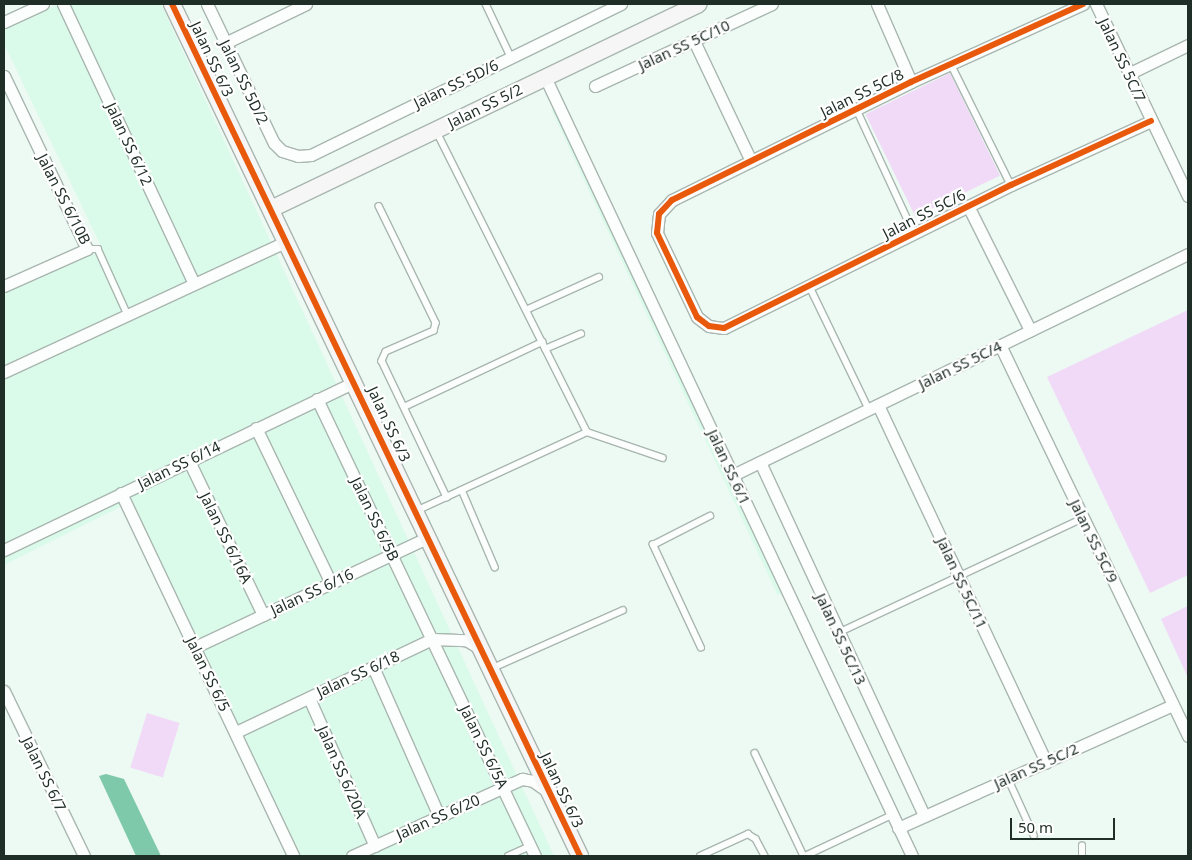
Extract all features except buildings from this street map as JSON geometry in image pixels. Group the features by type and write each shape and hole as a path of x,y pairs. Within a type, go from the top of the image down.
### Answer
{"street":[{"path":"4,22 43,4"},
{"name":"Jalan SS 6/12","path":"63,4 194,284"},
{"name":"Jalan SS 6/3","path":"172,4 355,382 580,856"},
{"name":"Jalan SS 5D/2","path":"207,4 274,143 289,154"},
{"path":"225,43 306,4"},
{"name":"Jalan SS 5D/6","path":"289,154 311,155 621,4"},
{"name":"Jalan SS 5/2","path":"271,209 698,4"},
{"name":"Jalan SS 5C/10","path":"596,86 772,4"},
{"path":"877,4 912,82"},
{"name":"Jalan SS 5C/8","path":"709,326 697,316 675,274 657,233 659,214 672,200 912,82 1083,4"},
{"name":"Jalan SS 5C/7","path":"1096,4 1188,196"},
{"path":"694,41 750,161"},
{"path":"1128,74 1188,46"},
{"name":"Jalan SS 6/10B","path":"4,76 87,249"},
{"name":"Jalan SS 6/1","path":"545,78 912,856"},
{"name":"Jalan SS 5C/6","path":"709,326 724,328 810,287 1011,185 1151,121"},
{"path":"968,206 1030,330"},
{"path":"4,372 287,242"},
{"path":"4,286 87,249"},
{"name":"Jalan SS 5C/4","path":"732,475 1188,254"},
{"name":"Jalan SS 5C/9","path":"1000,345 1188,736"},
{"name":"Jalan SS 6/14","path":"4,550 355,382"},
{"name":"Jalan SS 6/5B","path":"317,399 393,554 432,639"},
{"name":"Jalan SS 5C/11","path":"873,407 958,576 1046,762"},
{"path":"256,428 331,583"},
{"name":"Jalan SS 6/16A","path":"189,461 263,615"},
{"name":"Jalan SS 5C/13","path":"760,462 924,816"},
{"name":"Jalan SS 6/5","path":"121,493 236,732 293,856"},
{"name":"Jalan SS 6/16","path":"195,647 428,537"},
{"name":"Jalan SS 6/18","path":"236,732 432,639 466,640 482,650"},
{"name":"Jalan SS 6/5A","path":"432,639 533,851"},
{"path":"373,667 440,816"},
{"name":"Jalan SS 6/7","path":"4,691 84,856"},
{"name":"Jalan SS 6/20A","path":"308,698 375,846"},
{"name":"Jalan SS 5C/2","path":"898,828 1173,704"},
{"name":"Jalan SS 6/20","path":"352,856 522,779 533,781 550,793"}],"lane":[{"path":"486,4 511,57"},
{"path":"951,64 1011,185"},
{"path":"857,110 914,233"},
{"path":"436,130 586,432"},
{"path":"378,206 436,324 430,334 382,356 447,497"},
{"name":"Jalan SS 6/10B","path":"87,249 98,249 128,315"},
{"path":"526,310 599,277"},
{"path":"810,287 873,407"},
{"path":"545,349 581,334"},
{"path":"404,407 542,342"},
{"path":"416,511 586,432 663,458"},
{"path":"462,490 495,567"},
{"path":"701,648 652,546 710,516"},
{"path":"838,633 1083,517"},
{"path":"491,668 623,610"},
{"path":"755,753 805,856 892,815"},
{"path":"1008,778 1034,836"},
{"path":"700,856 748,834 756,839 765,856"},
{"path":"1082,846 1082,856"},
{"path":"508,856 533,851"}],"shaded area":[{"path":"59,4 161,4 554,856 301,856 132,501 4,565 4,293 102,248 4,44 4,30"},
{"path":"950,73 1000,175 915,217 866,114"},
{"path":"563,104 790,590 778,595 551,109"},
{"path":"1188,310 1188,575 1150,593 1047,377"},
{"path":"1188,606 1188,678 1161,619"},
{"path":"147,713 180,723 163,777 130,768"},
{"path":"106,774 124,779 161,856 136,856 99,776"}],"cycle path":[{"path":"172,4 580,856"},
{"path":"1083,4 911,82 672,200 659,214 657,233 697,317 709,326 724,328 1011,185 1151,121"}]}
